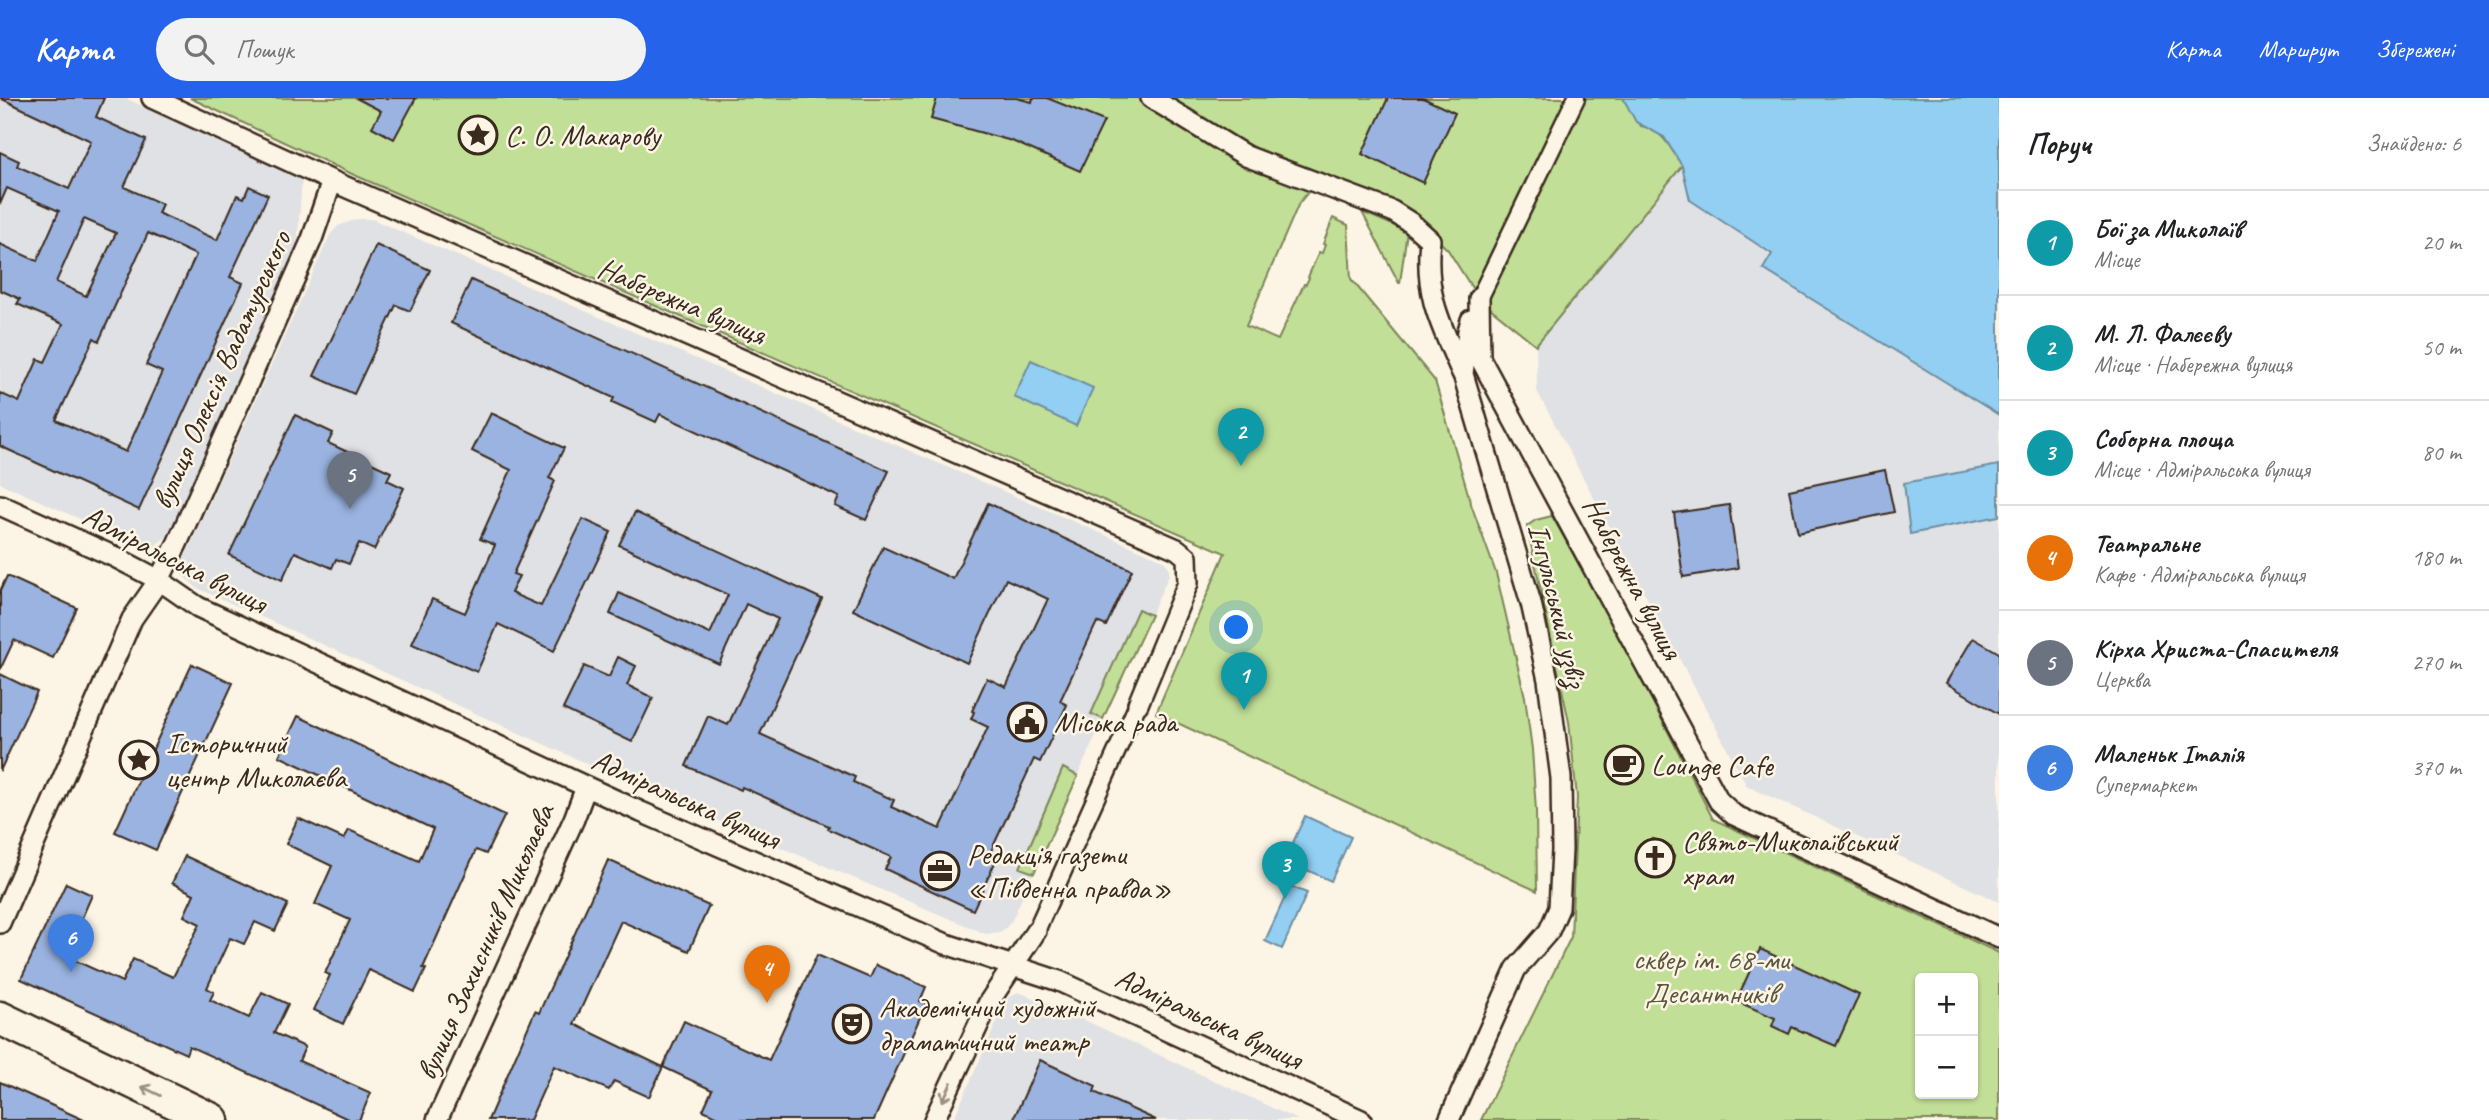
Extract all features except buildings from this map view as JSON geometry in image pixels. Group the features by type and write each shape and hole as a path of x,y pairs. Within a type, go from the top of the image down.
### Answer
{"main road":[{"path":"0,1018 212,1120"}],"street":[{"name":"Набережна вулиця","path":"152,98 331,181 1162,542 1187,557 1188,583 1138,704"},
{"path":"1151,98 1246,156 1392,211 1411,223 1430,240 1427,264 1434,309 1463,374"},
{"name":"Набережна вулиця","path":"1576,98 1479,299 1480,358 1719,801 1734,815 1999,938"},
{"name":"вулиця Олексія Вадатурського","path":"0,923 132,619 159,580 177,544 312,239 331,181"},
{"name":"Інгульський узвіз","path":"1448,1120 1516,969 1549,931 1559,908 1562,850 1561,778 1555,724 1531,603 1463,374 1468,331 1479,299"},
{"name":"Адміральська вулиця","path":"0,505 159,580 198,607 586,787 946,944 1059,981 1361,1120"},
{"path":"934,1120 989,1002 1036,931 1138,704"},
{"name":"вулиця Захисників Миколаєва","path":"437,1120 574,820 586,787"}],"shaded area":[{"path":"0,98 125,98 302,178 296,263 171,529 165,538 154,546 142,547 0,483"},
{"path":"1682,166 1690,200 1772,255 1764,269 1999,415 1999,465 1905,483 1910,534 1999,516 1999,902 1747,786 1537,391 1536,345"},
{"path":"357,219 372,219 1163,560 1169,567 1169,575 1006,928 1000,932 986,934 650,792 197,588 182,575 183,561 330,235 338,226"},
{"path":"1018,992 1048,1003 1298,1120 953,1120 1003,1008 1009,997"}],"green space":[{"path":"190,98 1623,98 1641,126 1661,136 1682,166 1536,345 1479,299 1448,250 1411,213 1319,179 1299,203 1246,326 1278,340 1319,252 1322,253 1333,218 1348,225 1351,279 1435,381 1472,507 1496,573 1525,697 1532,749 1537,891 1156,713 1225,553 352,174"},
{"path":"1362,212 1407,231 1400,283 1399,283"},
{"name":"сквер ім. 68-ми Десантників","path":"1552,516 1613,625 1713,819 1999,953 1999,1120 1481,1120 1571,937 1577,797 1569,722 1527,526 1536,520"},
{"path":"1138,609 1151,615 1103,719 1091,714"},
{"path":"1063,768 1078,776 1034,873 1020,868"}],"water":[{"path":"1623,98 1999,98 1999,415 1763,269 1772,254 1690,200 1682,166 1664,137 1636,122"},
{"path":"1031,360 1093,388 1076,426 1014,397"},
{"path":"1999,465 1999,516 1910,534 1904,483"},
{"path":"1305,816 1351,837 1331,881 1285,860"},
{"path":"1290,886 1307,893 1282,949 1265,941"}],"place":[{"name":"С. О. Макарову","path":"478,135"},
{"name":"М. Л. Фалєєву","path":"1241,466"},
{"name":"Кірха Христа-Спасителя","path":"350,509"},
{"name":"Бої за Миколаїв","path":"1244,710"},
{"name":"Міська рада","path":"1027,722"},
{"name":"Історичний центр Миколаєва","path":"139,760"},
{"name":"Lounge Cafe","path":"1624,765"},
{"name":"Свято-Миколаївський храм","path":"1655,858"},
{"name":"Редакція газети «Південна правда»","path":"940,871"},
{"name":"Соборна площа","path":"1285,899"},
{"name":"Маленьк Італія","path":"71,972"},
{"name":"Театральне","path":"767,1003"},
{"name":"Академічний художній драматичний театр","path":"852,1024"}]}
